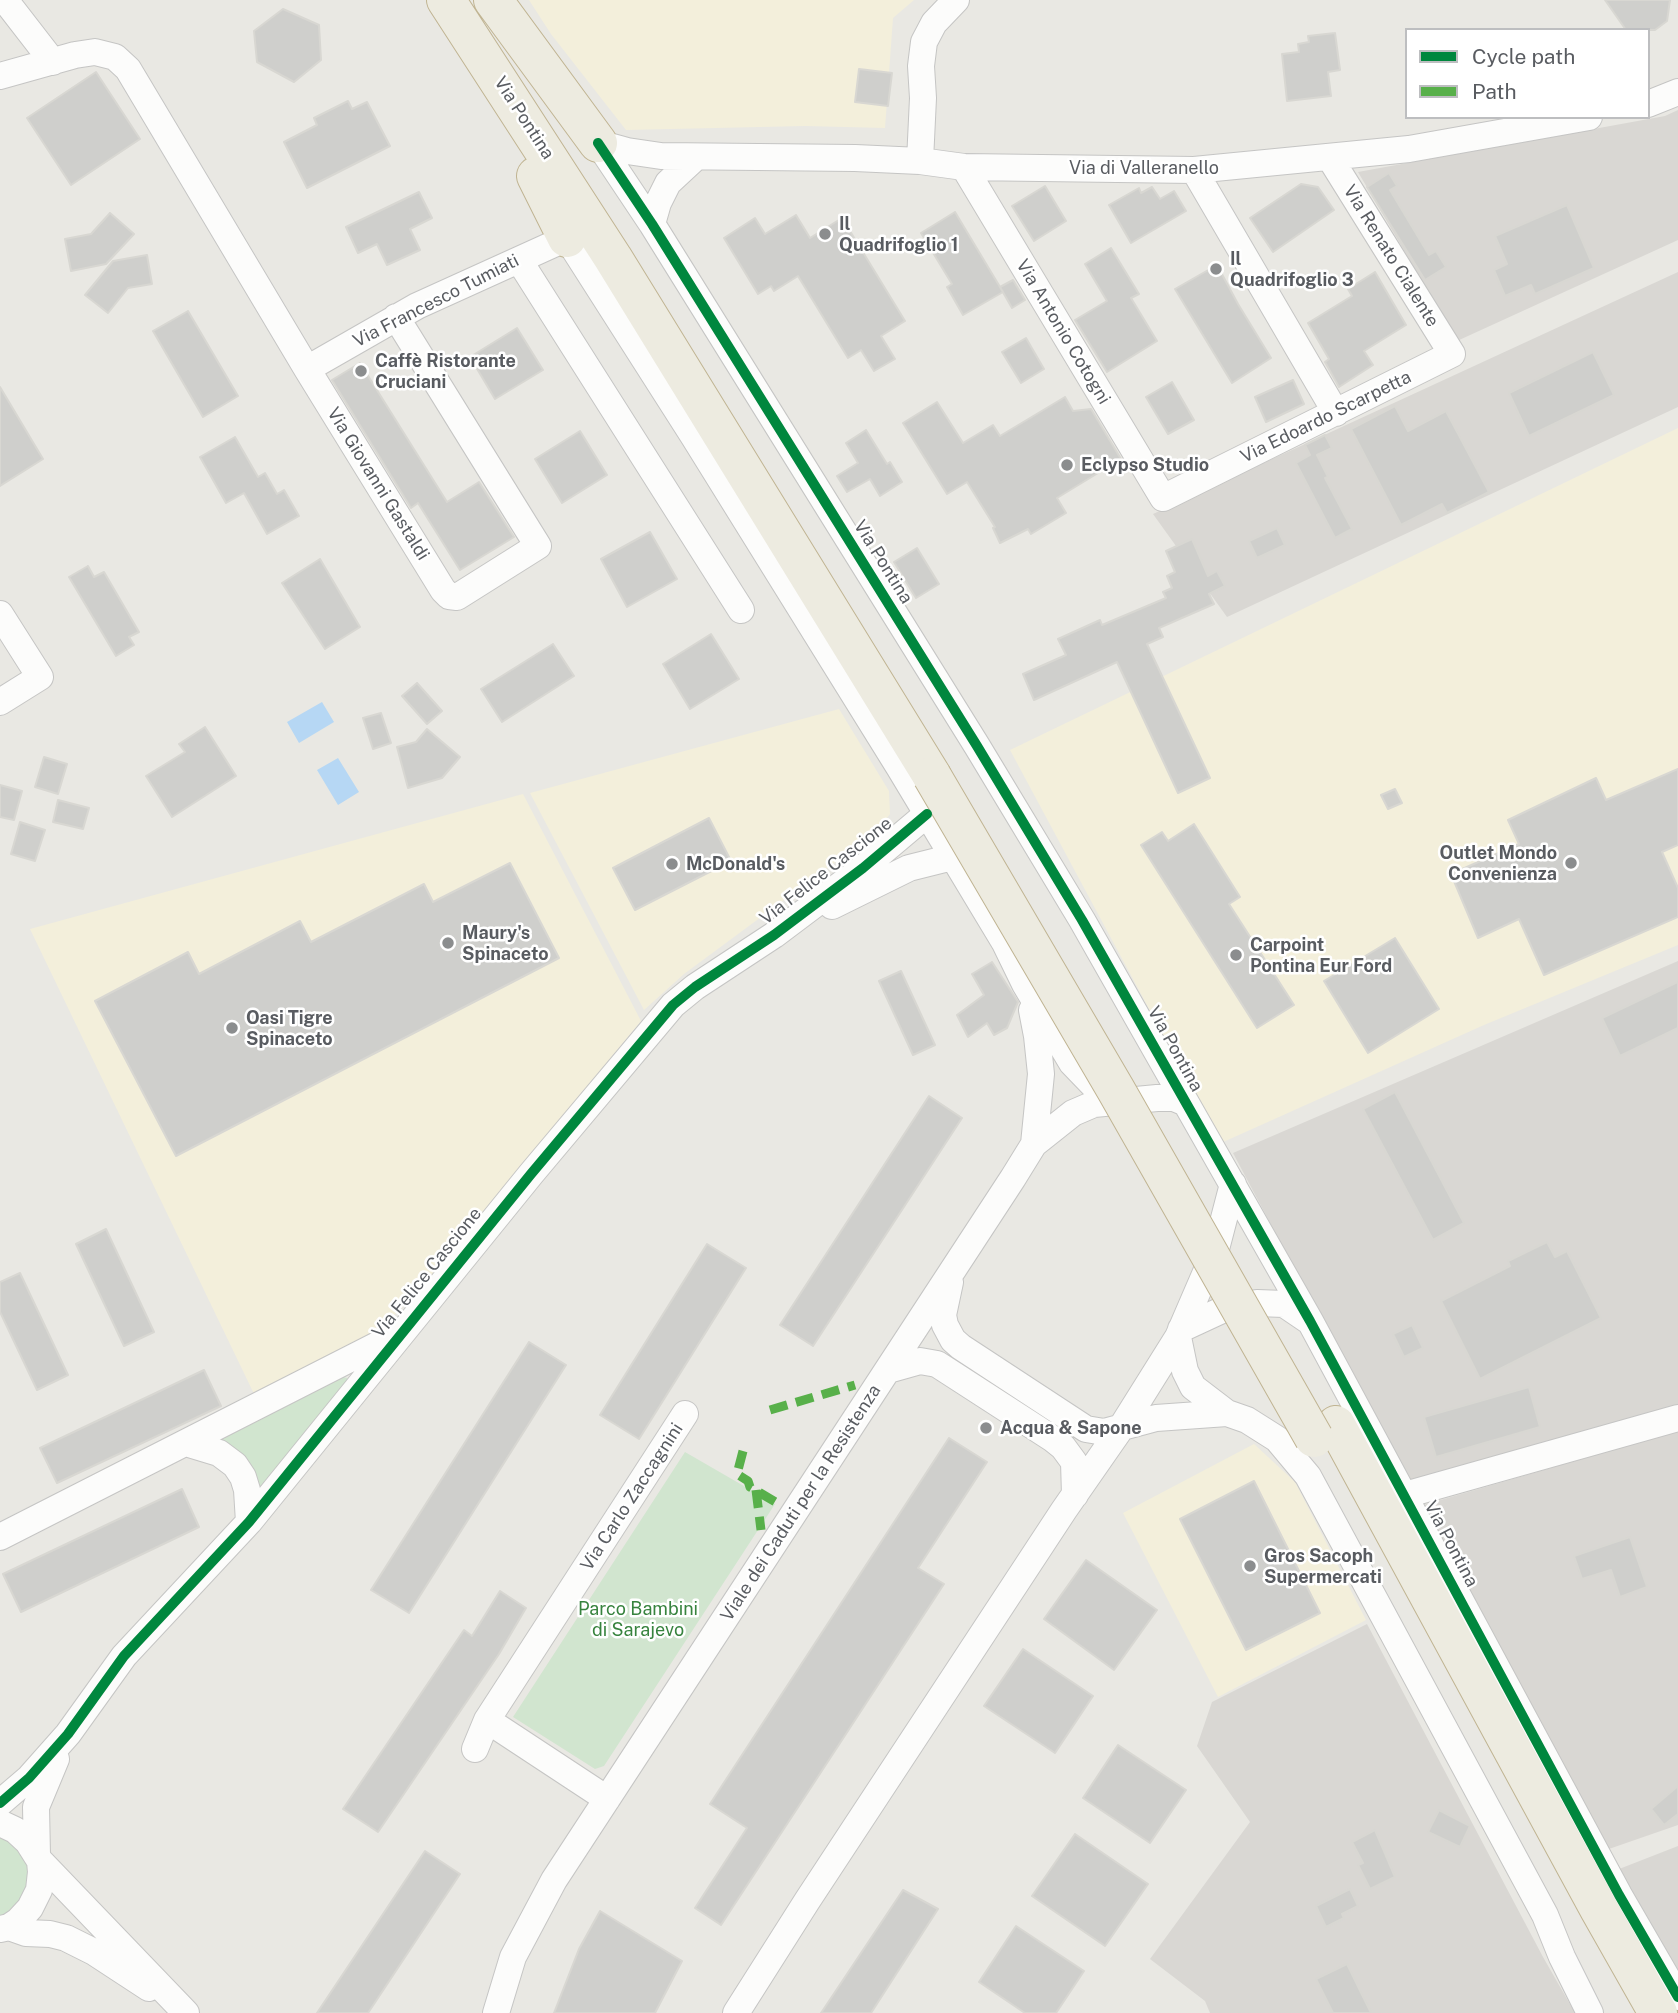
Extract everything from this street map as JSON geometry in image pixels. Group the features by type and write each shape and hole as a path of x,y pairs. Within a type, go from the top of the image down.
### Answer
{"highway":[{"path":"438,0 496,100 567,238"},
{"name":"Via Pontina","path":"446,0 944,771"},
{"name":"Via Pontina","path":"475,0 628,235 944,771 1116,1090 1325,1432 1626,2012"},
{"path":"493,0 598,143"}],"street":[{"path":"0,76 53,62 5,0"},
{"path":"920,161 923,98 921,66 924,43 934,23 956,0"},
{"name":"Via Giovanni Gastaldi","path":"53,62 87,52 110,55 128,69 443,590 449,596 460,596 538,546 396,317"},
{"path":"1650,103 1678,92"},
{"name":"Via di Valleranello","path":"598,143 650,155 855,158 920,161 964,167 1194,170 1409,149 1578,119"},
{"name":"Via Pontina","path":"598,143 652,224 977,746 1082,920 1310,1321 1619,1895 1678,1997"},
{"path":"652,224 668,183 696,157"},
{"name":"Via Renato Cialente","path":"1330,158 1452,354"},
{"name":"Via Antonio Cotogni","path":"964,167 1163,498"},
{"path":"1194,170 1336,412"},
{"path":"567,238 709,461 927,814 1077,1070 1098,1090 1130,1100 1157,1084 1162,1069 1161,1060"},
{"name":"Via Francesco Tumiati","path":"307,369 396,317 567,238"},
{"path":"519,260 741,610"},
{"name":"Via Edoardo Scarpetta","path":"1163,498 1452,354"},
{"path":"0,614 40,677 0,702"},
{"name":"Via Felice Cascione","path":"0,1803 29,1778 68,1734 124,1656 249,1522 402,1332 673,1005 695,987 774,935 927,814"},
{"name":"Via Felice Cascione","path":"774,935 903,870 953,857"},
{"path":"1025,984 1037,1036 1041,1074 1034,1143"},
{"name":"Via Pontina","path":"1034,1143 1078,1110 1094,1104 1167,1098 1186,1103"},
{"name":"Viale dei Caduti per la Resistenza","path":"496,2013 513,1957 554,1880 1034,1143"},
{"path":"736,2013 1075,1494 1121,1428 1179,1333 1216,1250 1233,1185"},
{"name":"Via Pontina","path":"955,1267 943,1307 949,1334 961,1347 1086,1429 1104,1432 1168,1416 1227,1413"},
{"path":"1179,1333 1222,1310 1257,1303 1284,1304 1310,1321"},
{"path":"0,1537 402,1332"},
{"name":"Via Pontina","path":"1179,1333 1189,1380 1199,1393 1227,1413 1247,1420 1277,1439 1308,1476 1545,1915 1562,1957 1626,2012"},
{"path":"888,1370 920,1361 937,1364 1053,1439 1074,1462 1075,1494"},
{"name":"Via Carlo Zaccagnini","path":"475,1749 487,1720 685,1414"},
{"name":"Via Pontina","path":"1405,1495 1678,1418"},
{"path":"186,1443 219,1452 235,1465 247,1490 249,1522"},
{"path":"487,1720 607,1799"},
{"name":"Via Felice Cascione","path":"4,1928 25,1914 41,1881 36,1807 68,1734"},
{"path":"0,1823 21,1835 39,1858 183,2010"},
{"path":"4,1928 26,1933 58,1935 78,1943 183,2010"}],"shaded area":[{"path":"529,0 914,0 893,18 885,128 805,126 626,130 551,34"},
{"path":"1678,110 1678,240 1457,341 1358,172 1650,119"},
{"path":"1678,272 1678,407 1227,617 1153,514"},
{"path":"1678,428 1678,945 1484,1025 1221,1143 1010,750"},
{"path":"839,709 889,791 890,814 876,832 684,974 644,1010 530,793"},
{"path":"523,794 641,1021 421,1289 388,1321 352,1348 256,1398 30,929"},
{"path":"1678,961 1678,1405 1408,1483 1233,1153"},
{"path":"1678,1431 1678,1825 1606,1850 1420,1506"},
{"path":"1254,1444 1295,1482 1366,1620 1218,1697 1123,1513"},
{"path":"1367,1624 1575,2013 1210,2013 1205,2001 1150,1959 1250,1822 1197,1746 1212,1702"},
{"path":"1678,1846 1678,1975 1614,1871"}],"green space":[{"path":"343,1377 347,1378 347,1382 260,1487 246,1457 223,1441 223,1437"},
{"name":"Parco Bambini di Sarajevo","path":"685,1452 775,1504 604,1766 595,1769 513,1717"},
{"path":"0,1837 11,1842 21,1852 28,1865 30,1879 19,1906 0,1918"}],"water":[{"path":"322,702 334,722 299,743 287,722"},
{"path":"338,758 359,792 338,805 317,770"}],"building":[{"path":"1605,0 1670,0 1667,21 1655,30 1625,28"},
{"path":"283,9 319,25 321,60 294,82 257,62 254,31"},
{"path":"1335,33 1340,70 1328,72 1331,96 1287,101 1282,54 1299,52 1298,44 1309,42 1308,36"},
{"path":"859,69 892,73 888,106 855,102"},
{"path":"96,72 140,139 71,185 27,118"},
{"path":"348,101 352,109 367,102 390,146 307,188 284,142 317,125 314,118"},
{"path":"1389,173 1397,186 1390,190 1429,255 1436,251 1446,267 1425,280 1367,187"},
{"path":"1301,184 1318,187 1334,210 1273,252 1250,218"},
{"path":"1045,186 1066,221 1034,241 1012,206"},
{"path":"1152,187 1160,199 1174,191 1186,211 1131,243 1109,205 1139,188 1141,193"},
{"path":"419,192 432,218 410,229 420,250 387,265 377,244 358,253 346,227"},
{"path":"1567,205 1594,268 1535,294 1531,285 1505,296 1494,270 1507,264 1495,236"},
{"path":"955,212 1003,292 963,315 947,287 952,284 921,233"},
{"path":"110,213 134,234 106,264 71,271 65,239 91,234"},
{"path":"796,215 810,238 842,218 905,321 881,336 895,359 874,371 861,350 848,358 798,276 774,291 771,286 758,294 724,238 755,218 765,234"},
{"path":"1111,248 1139,294 1131,298 1157,341 1107,372 1075,320 1107,301 1085,264"},
{"path":"147,255 152,284 128,288 108,313 85,295 113,261"},
{"path":"1217,265 1271,358 1232,383 1175,289"},
{"path":"1375,272 1406,325 1364,351 1373,365 1339,387 1325,362 1329,359 1308,323 1352,296 1348,289"},
{"path":"1013,280 1025,300 1012,308 1000,287"},
{"path":"188,311 238,396 203,417 153,331"},
{"path":"517,328 543,370 495,399 470,357"},
{"path":"1026,338 1044,369 1021,383 1002,352"},
{"path":"1593,352 1614,395 1529,436 1509,393"},
{"path":"360,363 447,502 479,482 514,537 460,570 418,503 411,508 332,380"},
{"path":"1293,380 1304,404 1266,422 1255,397"},
{"path":"1172,382 1194,420 1168,434 1146,397"},
{"path":"0,387 43,459 0,486"},
{"path":"1065,397 1073,411 1091,409 1121,459 1057,498 1066,513 1031,534 1028,529 1000,543 993,528 995,527 967,482 947,494 903,423 937,402 963,443 993,425 1000,436"},
{"path":"1395,406 1408,431 1446,411 1489,492 1447,513 1442,504 1401,525 1351,429"},
{"path":"866,430 902,482 880,496 870,479 847,492 837,476 858,463 846,443"},
{"path":"580,431 607,475 562,503 535,459"},
{"path":"1325,435 1332,448 1317,455 1328,477 1325,478 1352,529 1335,538 1296,463 1310,455 1305,445"},
{"path":"235,437 258,477 265,473 277,494 284,490 299,516 267,534 244,493 226,503 200,457"},
{"path":"1277,528 1285,545 1257,558 1249,541"},
{"path":"650,532 677,579 627,607 601,559"},
{"path":"1192,539 1208,576 1217,571 1225,586 1209,594 1214,604 1159,628 1163,637 1147,644 1210,778 1178,793 1117,662 1034,700 1023,674 1066,655 1058,639 1100,620 1102,625 1166,598 1163,592 1172,588 1167,576 1175,572 1166,551"},
{"path":"917,548 939,584 916,598 894,562"},
{"path":"320,559 360,627 325,649 282,583"},
{"path":"88,566 94,577 104,572 139,632 129,637 134,645 116,656 69,577"},
{"path":"711,634 739,679 690,709 663,664"},
{"path":"553,644 574,676 502,722 481,689"},
{"path":"417,683 442,711 427,724 402,696"},
{"path":"381,713 391,743 373,749 363,718"},
{"path":"205,727 236,776 172,817 146,776 185,752 179,744"},
{"path":"427,729 460,757 442,778 408,788 397,747 416,742"},
{"path":"44,757 67,764 58,794 35,787"},
{"name":"Outlet Mondo Convenienza","path":"1678,769 1678,845 1662,852 1678,888 1678,917 1544,975 1519,919 1478,938 1451,874 1519,844 1508,820 1596,778 1606,800"},
{"path":"0,785 22,791 14,820 0,817"},
{"path":"1395,789 1402,803 1388,809 1381,795"},
{"path":"58,800 89,808 83,829 53,822"},
{"name":"McDonald's","path":"709,818 731,861 635,910 613,868"},
{"path":"20,822 45,830 35,861 11,854"},
{"name":"Carpoint Pontina Eur Ford","path":"1194,824 1240,897 1229,904 1294,1005 1257,1028 1141,845 1162,832 1168,841"},
{"path":"510,863 559,958 176,1156 95,1001 188,952 199,974 300,921 311,942 424,884 433,902"},
{"path":"1395,938 1439,1009 1368,1053 1324,981"},
{"path":"992,962 1018,1002 1007,1028 994,1035 987,1023 968,1037 957,1015 984,995 972,974"},
{"path":"901,971 935,1045 913,1055 879,981"},
{"path":"1678,982 1678,1028 1620,1056 1602,1018"},
{"path":"1395,1092 1464,1223 1433,1240 1363,1109"},
{"path":"929,1096 962,1118 813,1346 780,1325"},
{"path":"106,1229 154,1332 124,1346 76,1244"},
{"path":"1547,1242 1555,1257 1567,1251 1601,1318 1480,1379 1441,1301 1510,1266 1508,1261"},
{"path":"707,1244 746,1268 639,1439 600,1415"},
{"path":"20,1273 68,1375 37,1390 0,1312 0,1282"},
{"path":"1412,1325 1423,1348 1404,1357 1393,1334"},
{"path":"529,1342 566,1365 409,1613 371,1590"},
{"path":"204,1370 221,1406 57,1483 40,1448"},
{"path":"1529,1387 1540,1427 1436,1457 1424,1417"},
{"path":"949,1438 987,1462 918,1568 944,1584 721,1925 695,1908 747,1828 710,1804"},
{"name":"Gros Sacoph Supermercati","path":"1254,1481 1320,1613 1246,1650 1180,1519"},
{"path":"182,1489 199,1527 21,1612 3,1574"},
{"path":"1630,1537 1647,1587 1620,1597 1611,1570 1582,1579 1574,1556"},
{"path":"1086,1560 1157,1610 1114,1670 1044,1619"},
{"path":"500,1591 526,1608 499,1654 378,1832 343,1809 464,1630 472,1636"},
{"path":"1023,1649 1093,1696 1055,1753 984,1706"},
{"path":"1118,1745 1186,1790 1150,1843 1083,1798"},
{"path":"1678,1786 1678,1814 1664,1825 1651,1809"},
{"path":"1439,1810 1470,1826 1460,1847 1428,1832"},
{"path":"1375,1830 1395,1877 1370,1889 1358,1865 1363,1863 1352,1842"},
{"path":"1075,1834 1148,1884 1105,1946 1032,1896"},
{"path":"425,1851 460,1874 368,2013 317,2013"},
{"path":"1350,1889 1358,1906 1342,1914 1344,1918 1326,1927 1316,1906"},
{"path":"903,1890 938,1909 871,2013 821,2013"},
{"path":"600,1911 682,1961 655,2013 554,2013 579,1949"},
{"path":"1016,1926 1084,1971 1056,2013 1025,2013 979,1982"},
{"path":"1347,1964 1371,2013 1333,2013 1316,1979"}],"marked path":[{"path":"770,1410 855,1385"},
{"path":"743,1451 737,1474 748,1481 750,1487 779,1504"},
{"path":"756,1490 761,1530"}],"cycle path":[{"path":"598,143 652,224 977,746 1082,920 1310,1321 1619,1895 1678,1997"},
{"path":"0,1803 29,1778 68,1734 124,1656 249,1522 531,1174 673,1005 695,987 774,935 863,868 927,814"}],"place":[{"name":"Il Quadrifoglio 1","path":"825,234"},
{"name":"Il Quadrifoglio 3","path":"1216,269"},
{"name":"Caffè Ristorante Cruciani","path":"361,371"},
{"name":"Eclypso Studio","path":"1067,465"},
{"name":"Outlet Mondo Convenienza","path":"1571,863"},
{"name":"McDonald's","path":"672,864"},
{"name":"Maury's Spinaceto","path":"448,943"},
{"name":"Carpoint Pontina Eur Ford","path":"1236,955"},
{"name":"Oasi Tigre Spinaceto","path":"232,1028"},
{"name":"Acqua & Sapone","path":"986,1428"},
{"name":"Gros Sacoph Supermercati","path":"1250,1566"}]}
